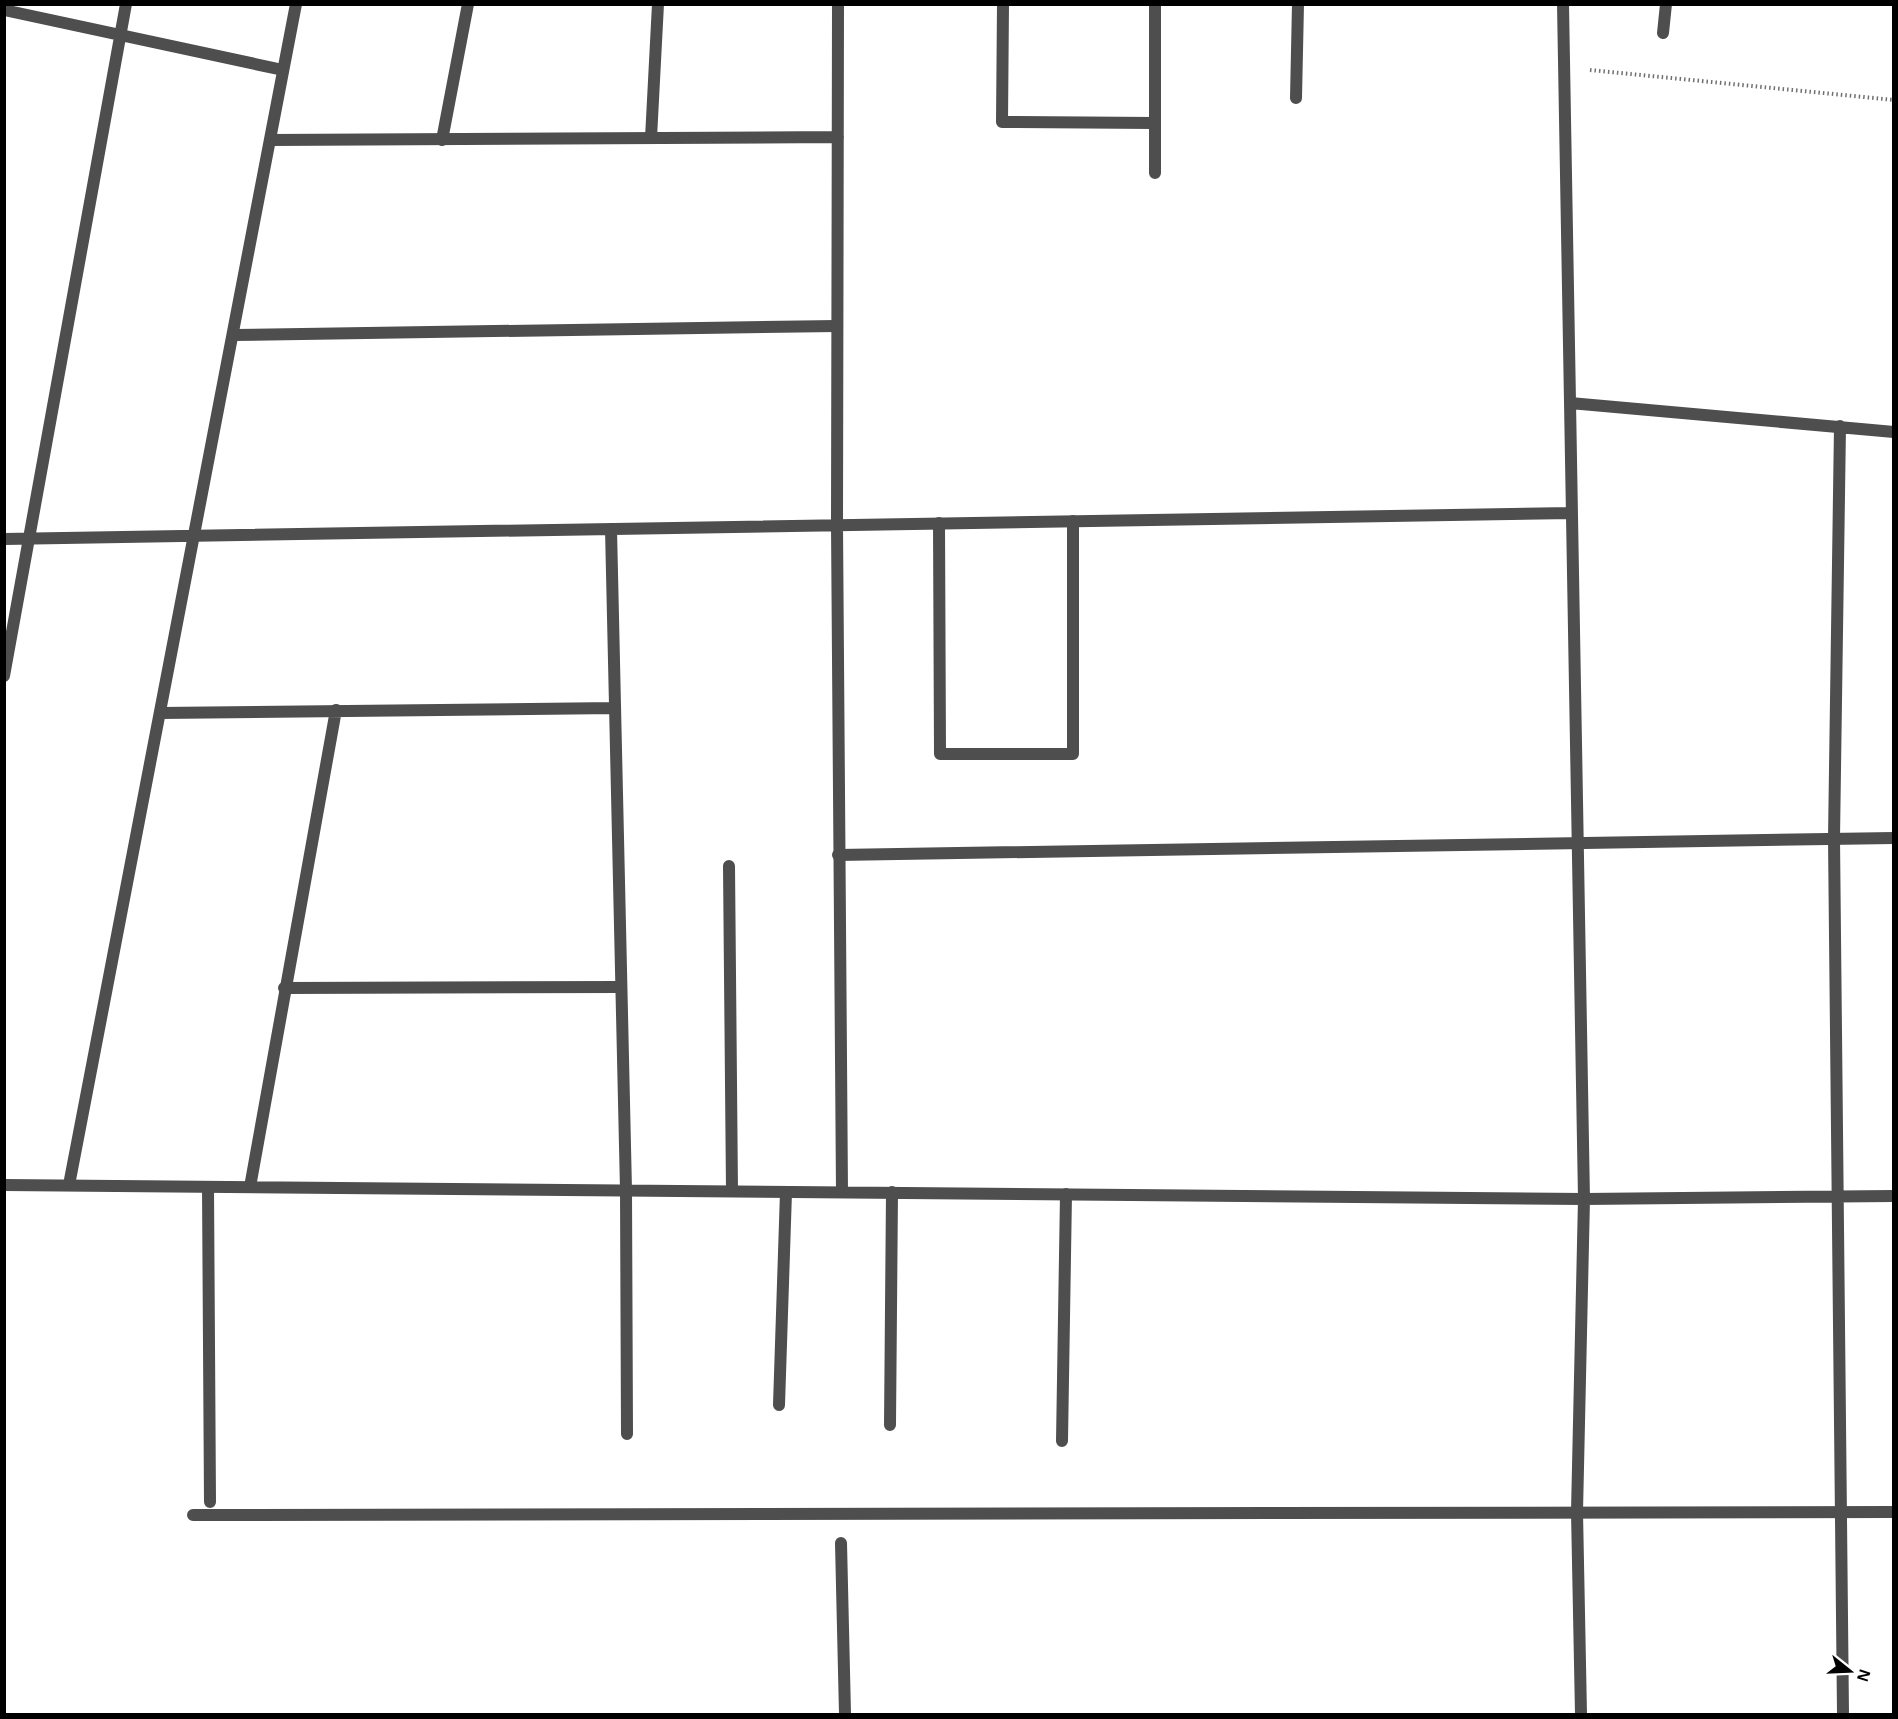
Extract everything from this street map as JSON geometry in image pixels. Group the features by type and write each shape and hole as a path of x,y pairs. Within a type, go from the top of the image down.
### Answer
{"street":[{"path":"4,676 126,4"},
{"path":"69,1185 296,4"},
{"path":"442,140 468,4"},
{"path":"651,138 658,4"},
{"path":"838,4 838,855 842,1192"},
{"path":"1003,4 1002,122 1154,123"},
{"path":"1155,4 1155,173"},
{"path":"1296,98 1298,4"},
{"path":"1563,4 1584,1198 1577,1512 1581,1714"},
{"path":"1663,33 1666,4"},
{"path":"4,10 284,70"},
{"path":"270,140 838,137"},
{"path":"233,335 837,326"},
{"path":"1570,403 1893,432"},
{"path":"1840,426 1834,838 1843,1714"},
{"path":"4,539 1572,513"},
{"path":"939,524 940,754 1073,754 1073,521"},
{"path":"611,529 626,1190 627,1434"},
{"path":"160,713 615,708"},
{"path":"250,1187 284,988 336,710"},
{"path":"838,855 1577,841 1893,838"},
{"path":"729,866 732,1191"},
{"path":"284,988 621,987"},
{"path":"4,1185 1584,1198 1893,1196"},
{"path":"208,1187 210,1502"},
{"path":"779,1405 786,1192"},
{"path":"890,1425 892,1192"},
{"path":"1062,1441 1066,1194"},
{"path":"193,1515 1893,1512"},
{"path":"841,1543 845,1714"}],"path":[{"path":"1564,67 1893,100"}]}
